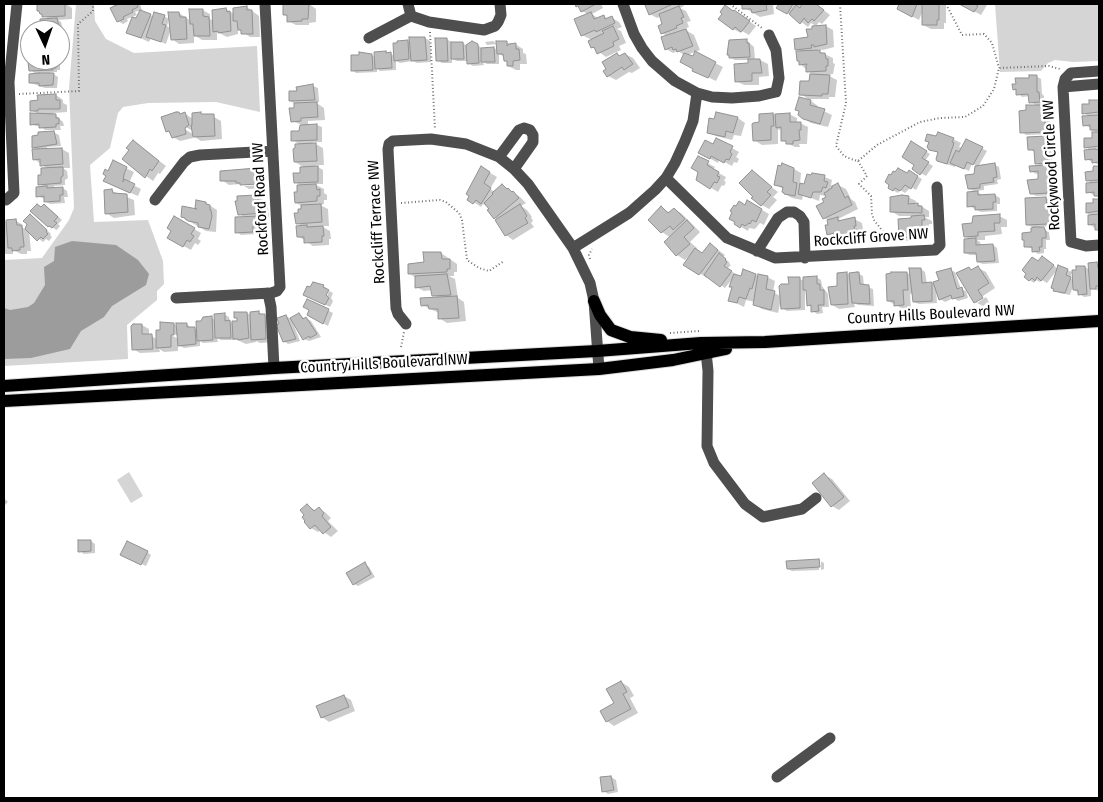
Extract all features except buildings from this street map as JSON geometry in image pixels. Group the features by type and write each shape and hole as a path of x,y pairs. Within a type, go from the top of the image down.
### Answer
{"main road":[{"path":"594,301 600,315 611,330 630,337 699,342"},
{"name":"Country Hills Boulevard NW","path":"4,386 274,368 597,351 699,342 765,342 1099,322"},
{"name":"Country Hills Boulevard NW","path":"4,400 599,369 673,360 699,342"}],"street":[{"path":"4,200 14,193 7,86 18,4"},
{"name":"Rockford Road NW","path":"265,4 280,283 277,291 268,293"},
{"path":"408,4 411,16"},
{"path":"369,38 411,16 429,22 472,29 490,28 495,26 500,19 500,4"},
{"path":"623,4 634,34 652,61 675,81 698,93 712,97 760,96 776,92 779,78 776,50 769,35"},
{"path":"1071,73 1099,71"},
{"name":"Rockywood Circle NW","path":"1071,73 1065,79 1063,87 1071,242 1086,246 1099,245"},
{"name":"Rockywood Circle NW","path":"1063,87 1099,84"},
{"path":"573,248 629,213 666,178 688,134 698,93"},
{"path":"499,157 519,130 524,128 530,130 533,135 532,142 514,169"},
{"name":"Rockcliff Terrace NW","path":"406,324 396,308 389,144 400,140 436,139 466,144 499,157 514,169 528,184 580,259 590,283 594,301 599,369"},
{"path":"155,200 190,157 274,151"},
{"name":"Rockcliff Grove NW","path":"666,178 728,238 775,258 935,250 940,246 937,188"},
{"name":"Rockcliff Grove NW","path":"757,251 778,218 787,212 794,212 804,222 805,258"},
{"path":"176,298 268,293 271,307 274,368"},
{"path":"699,342 708,371 707,446 714,463 745,504 763,517 802,509 816,498"},
{"path":"777,777 830,738"}],"path":[{"path":"7,86 80,91 78,24 93,11 93,4"},
{"path":"730,4 757,23 769,35"},
{"path":"840,4 846,103 836,146 844,156 858,161 867,176 859,184 871,196 872,214 874,220 884,233 888,253"},
{"path":"858,161 877,145 920,122 940,118 965,117 983,106 994,89 999,68 992,43 984,34 962,35 946,4"},
{"path":"429,22 436,139"},
{"path":"999,68 1049,66 1071,73"},
{"path":"391,204 440,200 446,202 459,213 462,220 467,260 479,268 489,271 504,261"},
{"path":"593,265 590,256 594,246"},
{"path":"402,347 406,324"},
{"path":"663,333 699,342"}],"shaded area":[{"path":"76,4 94,4 95,21 106,39 134,53 257,46 260,112 216,102 148,103 123,107 118,113 110,148 90,165 94,222 148,220 163,261 164,284 157,291 157,300 127,325 128,359 4,366 4,260 42,258 69,220 74,208 69,88"},
{"path":"995,4 1099,4 1099,61 1073,62 1055,60 1048,63 1041,71 1000,72"},
{"path":"72,241 116,245 138,260 149,274 146,285 112,306 104,317 81,331 70,349 31,358 4,359 4,308 10,310 28,307 34,303 45,285 44,267 54,261 55,247"},
{"path":"129,472 143,496 131,503 117,480"}]}
